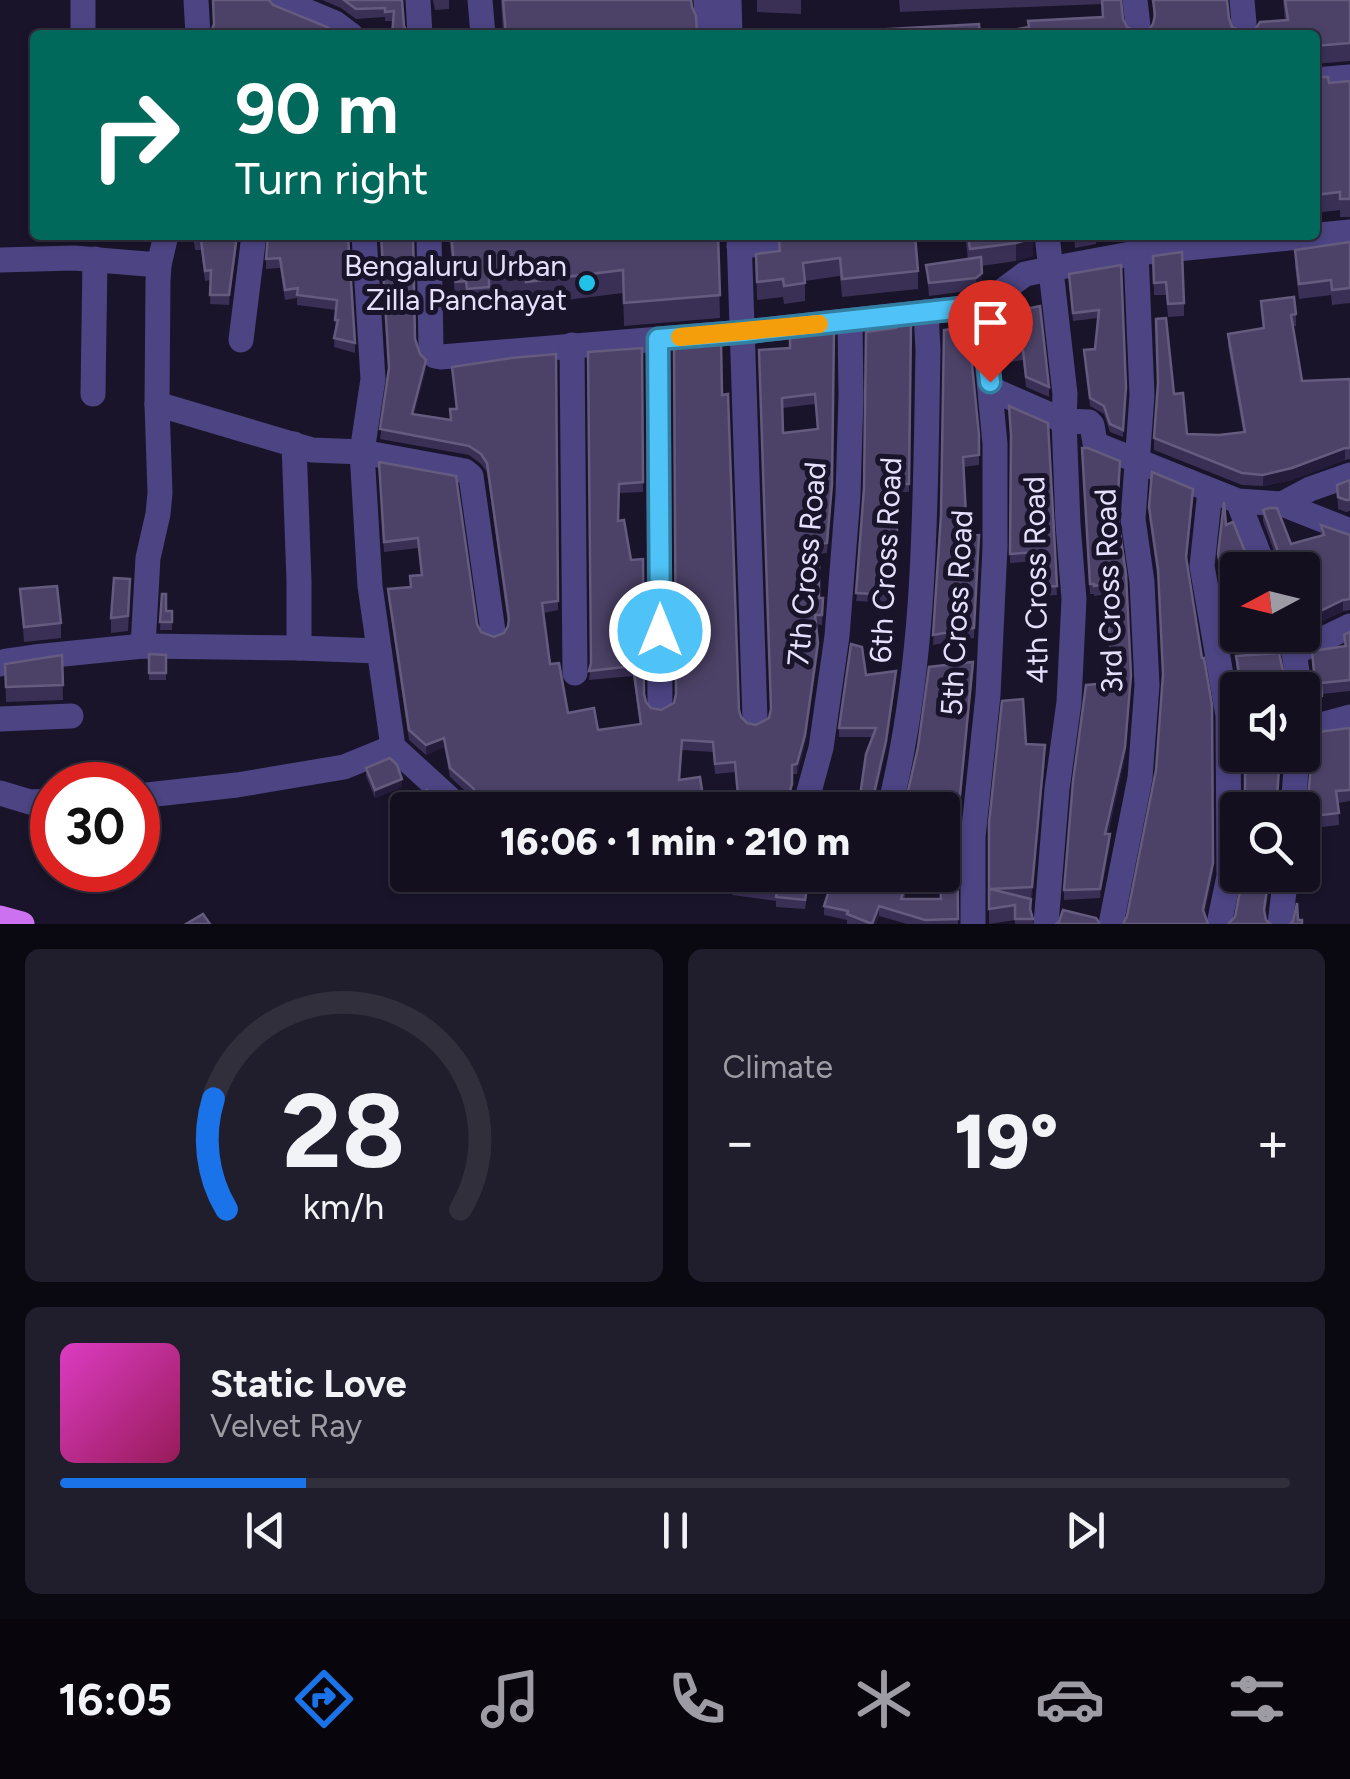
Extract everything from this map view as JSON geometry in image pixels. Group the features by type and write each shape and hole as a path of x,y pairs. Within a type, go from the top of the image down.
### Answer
{"main road":[{"path":"0,918 22,924"}],"street":[{"path":"83,0 83,30"},
{"path":"196,0 198,30"},
{"path":"280,0 335,22 345,30"},
{"path":"418,0 420,30"},
{"path":"480,0 483,30"},
{"path":"706,0 708,30"},
{"path":"730,0 730,30"},
{"path":"1135,0 1138,30"},
{"path":"1242,0 1245,30"},
{"path":"1320,80 1350,77"},
{"path":"1320,234 1350,232"},
{"path":"143,646 148,558 160,493 159,264 165,240"},
{"path":"241,340 253,240"},
{"path":"364,240 372,379 362,452 370,586 393,747 442,792"},
{"path":"429,240 431,348 435,356 441,357 744,332 982,306 1025,274 1150,246 1236,240"},
{"path":"739,240 755,719"},
{"name":"4th Cross Road","path":"1046,924 1069,702 1074,599 1065,394 1047,240"},
{"name":"3rd Cross Road","path":"1112,924 1140,778 1146,685 1142,582 1133,519 1150,246"},
{"path":"0,260 81,251 159,264"},
{"path":"81,251 93,394"},
{"name":"5th Cross Road","path":"973,924 973,838 988,696 995,547 994,444 982,306"},
{"name":"6th Cross Road","path":"894,792 922,598 926,312"},
{"name":"7th Cross Road","path":"809,792 821,748 837,636 848,495 850,321"},
{"path":"658,339 660,704"},
{"path":"572,346 575,673"},
{"path":"991,389 1064,421 1089,422 1095,443 1210,491 1238,501 1282,504 1350,531"},
{"path":"157,404 312,450 362,452 455,467 469,473 492,631"},
{"path":"294,444 298,648"},
{"path":"1282,504 1350,475"},
{"path":"1210,491 1202,566 1228,715 1230,876 1219,924"},
{"path":"1238,501 1258,552"},
{"path":"1320,635 1350,626"},
{"path":"0,664 143,646 380,651"},
{"path":"0,719 71,716"},
{"path":"1320,725 1350,716"},
{"path":"160,794 237,786 344,767 393,747"},
{"path":"0,793 30,802"},
{"path":"1280,924 1284,892"}],"building":[{"path":"213,0 269,0 332,30 212,30"},
{"path":"344,0 402,0 406,30 392,30 394,11 356,9"},
{"path":"503,0 691,0 697,30 506,30"},
{"path":"1102,0 1121,0 1123,19 1134,30 1018,29 1029,27 1028,21 1103,17"},
{"path":"1153,0 1227,0 1232,27 1238,30 1149,30 1155,15"},
{"path":"1285,0 1350,0 1350,43 1320,46 1320,30 1255,30 1260,22 1288,20"},
{"path":"979,24 980,30 872,30"},
{"path":"1320,77 1328,77 1329,83 1350,81 1350,199 1340,199 1340,192 1320,194"},
{"path":"201,240 236,240 229,295 210,295 211,270 205,271"},
{"path":"268,240 348,240 355,343 334,338 337,300 297,295 298,288 285,290 280,258 266,259"},
{"path":"381,240 413,240 415,339 426,360 412,414 451,420 450,409 457,409 452,367 556,354 558,601 542,603 550,664 559,663 568,713 594,708 598,730 641,724 633,666 589,671 588,352 642,348 643,482 619,484 618,521 624,520 631,560 643,559 644,694 651,708 661,710 674,703 676,694 674,344 721,340 722,395 728,394 739,710 747,723 756,725 769,718 771,709 759,350 790,348 790,334 834,329 832,484 827,543 819,544 822,615 815,615 818,643 805,735 797,764 792,765 790,792 738,792 735,762 715,764 713,742 682,740 679,780 700,777 702,792 476,792 450,768 444,738 426,745 409,730 388,589 411,587 410,576 422,575 418,538 384,542 379,462 456,476 477,624 481,632 494,637 504,633 509,619 487,463 469,446 380,429 389,368","holes":["815,394 818,429 783,433 782,398"]},
{"path":"452,240 718,240 720,295 624,303 623,270 526,282 525,274 489,278 489,287 467,289 466,281 456,282"},
{"path":"915,240 918,271 842,279 840,258 803,263 805,283 784,286 783,279 757,282 756,254 780,251 779,241"},
{"path":"969,240 1026,240 1016,243 970,249"},
{"path":"1350,242 1350,288 1332,290 1331,280 1299,284 1295,250"},
{"path":"1182,252 1184,303 1168,304 1166,282 1154,283 1153,256"},
{"path":"981,257 982,273 976,278 929,283 926,265"},
{"path":"1121,265 1126,387 1123,430 1110,424 1104,406 1090,398 1084,350 1095,349 1099,310 1073,313 1069,274"},
{"path":"1294,297 1296,314 1291,315 1302,381 1350,379 1350,448 1263,475 1242,473 1154,438 1158,383 1156,319 1166,318 1174,394 1183,393 1187,434 1245,432 1228,334 1264,328 1261,301"},
{"path":"1020,299 1021,310 1040,306 1049,387 1026,377 1023,350 1004,353 999,304"},
{"path":"967,314 979,435 979,455 963,457 967,536 979,535 974,628 933,635 941,515 944,330 958,328 956,316"},
{"path":"911,322 909,484 899,484 894,595 856,593 864,488 866,332"},
{"path":"1009,406 1048,423 1057,586 1038,587 1037,552 1010,554"},
{"path":"1082,448 1120,461 1117,511 1126,574 1131,675 1125,747 1105,834 1110,834 1100,889 1064,890 1086,685 1111,683 1108,584 1090,584"},
{"path":"1152,472 1193,489 1186,557 1212,705 1213,863 1203,910 1208,924 1123,924 1156,770 1163,674 1158,569 1149,507"},
{"path":"1350,480 1350,500 1338,497 1337,485"},
{"path":"1224,502 1226,525 1233,522 1245,552 1220,552 1220,565 1218,554"},
{"path":"1277,508 1291,544 1324,535 1321,525 1350,535 1350,599 1320,611 1320,552 1278,552 1263,510"},
{"path":"114,578 130,579 128,616 111,618"},
{"path":"57,586 61,623 24,627 20,589"},
{"path":"162,594 166,594 166,611 172,611 172,622 160,622"},
{"path":"1350,632 1350,680 1321,683 1320,696 1320,672 1314,672 1312,652 1346,646 1344,635"},
{"path":"851,644 862,647 866,675 896,671 874,792 861,792 866,754 876,728 839,728"},
{"path":"1279,653 1283,672 1239,672 1236,656"},
{"path":"149,654 166,655 166,673 149,673"},
{"path":"62,655 63,685 6,687 5,664"},
{"path":"973,662 960,795 960,792 908,792 929,667"},
{"path":"1023,699 1026,744 1045,745 1032,887 990,889 1031,899 1033,919 1015,919 1015,905 989,909 989,823 1002,701"},
{"path":"1350,728 1350,790 1336,791 1339,813 1320,815 1320,792 1308,792 1310,772 1320,772 1320,732"},
{"path":"390,758 402,779 375,790 366,768"},
{"path":"1245,772 1279,772 1277,792 1245,792"},
{"path":"777,892 806,892 805,900 776,897"},
{"path":"829,892 903,892 901,899 941,899 941,892 958,892 958,919 925,920 879,906 872,924 847,914 848,911 824,906"},
{"path":"1240,892 1267,892 1264,910 1271,924 1228,924 1235,917"},
{"path":"1297,903 1302,924 1290,924 1293,921"},
{"path":"1063,910 1096,918 1100,924 1056,924"},
{"path":"203,914 210,924 186,924"}],"slow traffic":[{"path":"680,337 819,324"}],"place":[{"name":"Bengaluru Urban Zilla Panchayat","path":"587,283"}],"route":[{"path":"660,631 658,339 982,306 990,382"}]}
